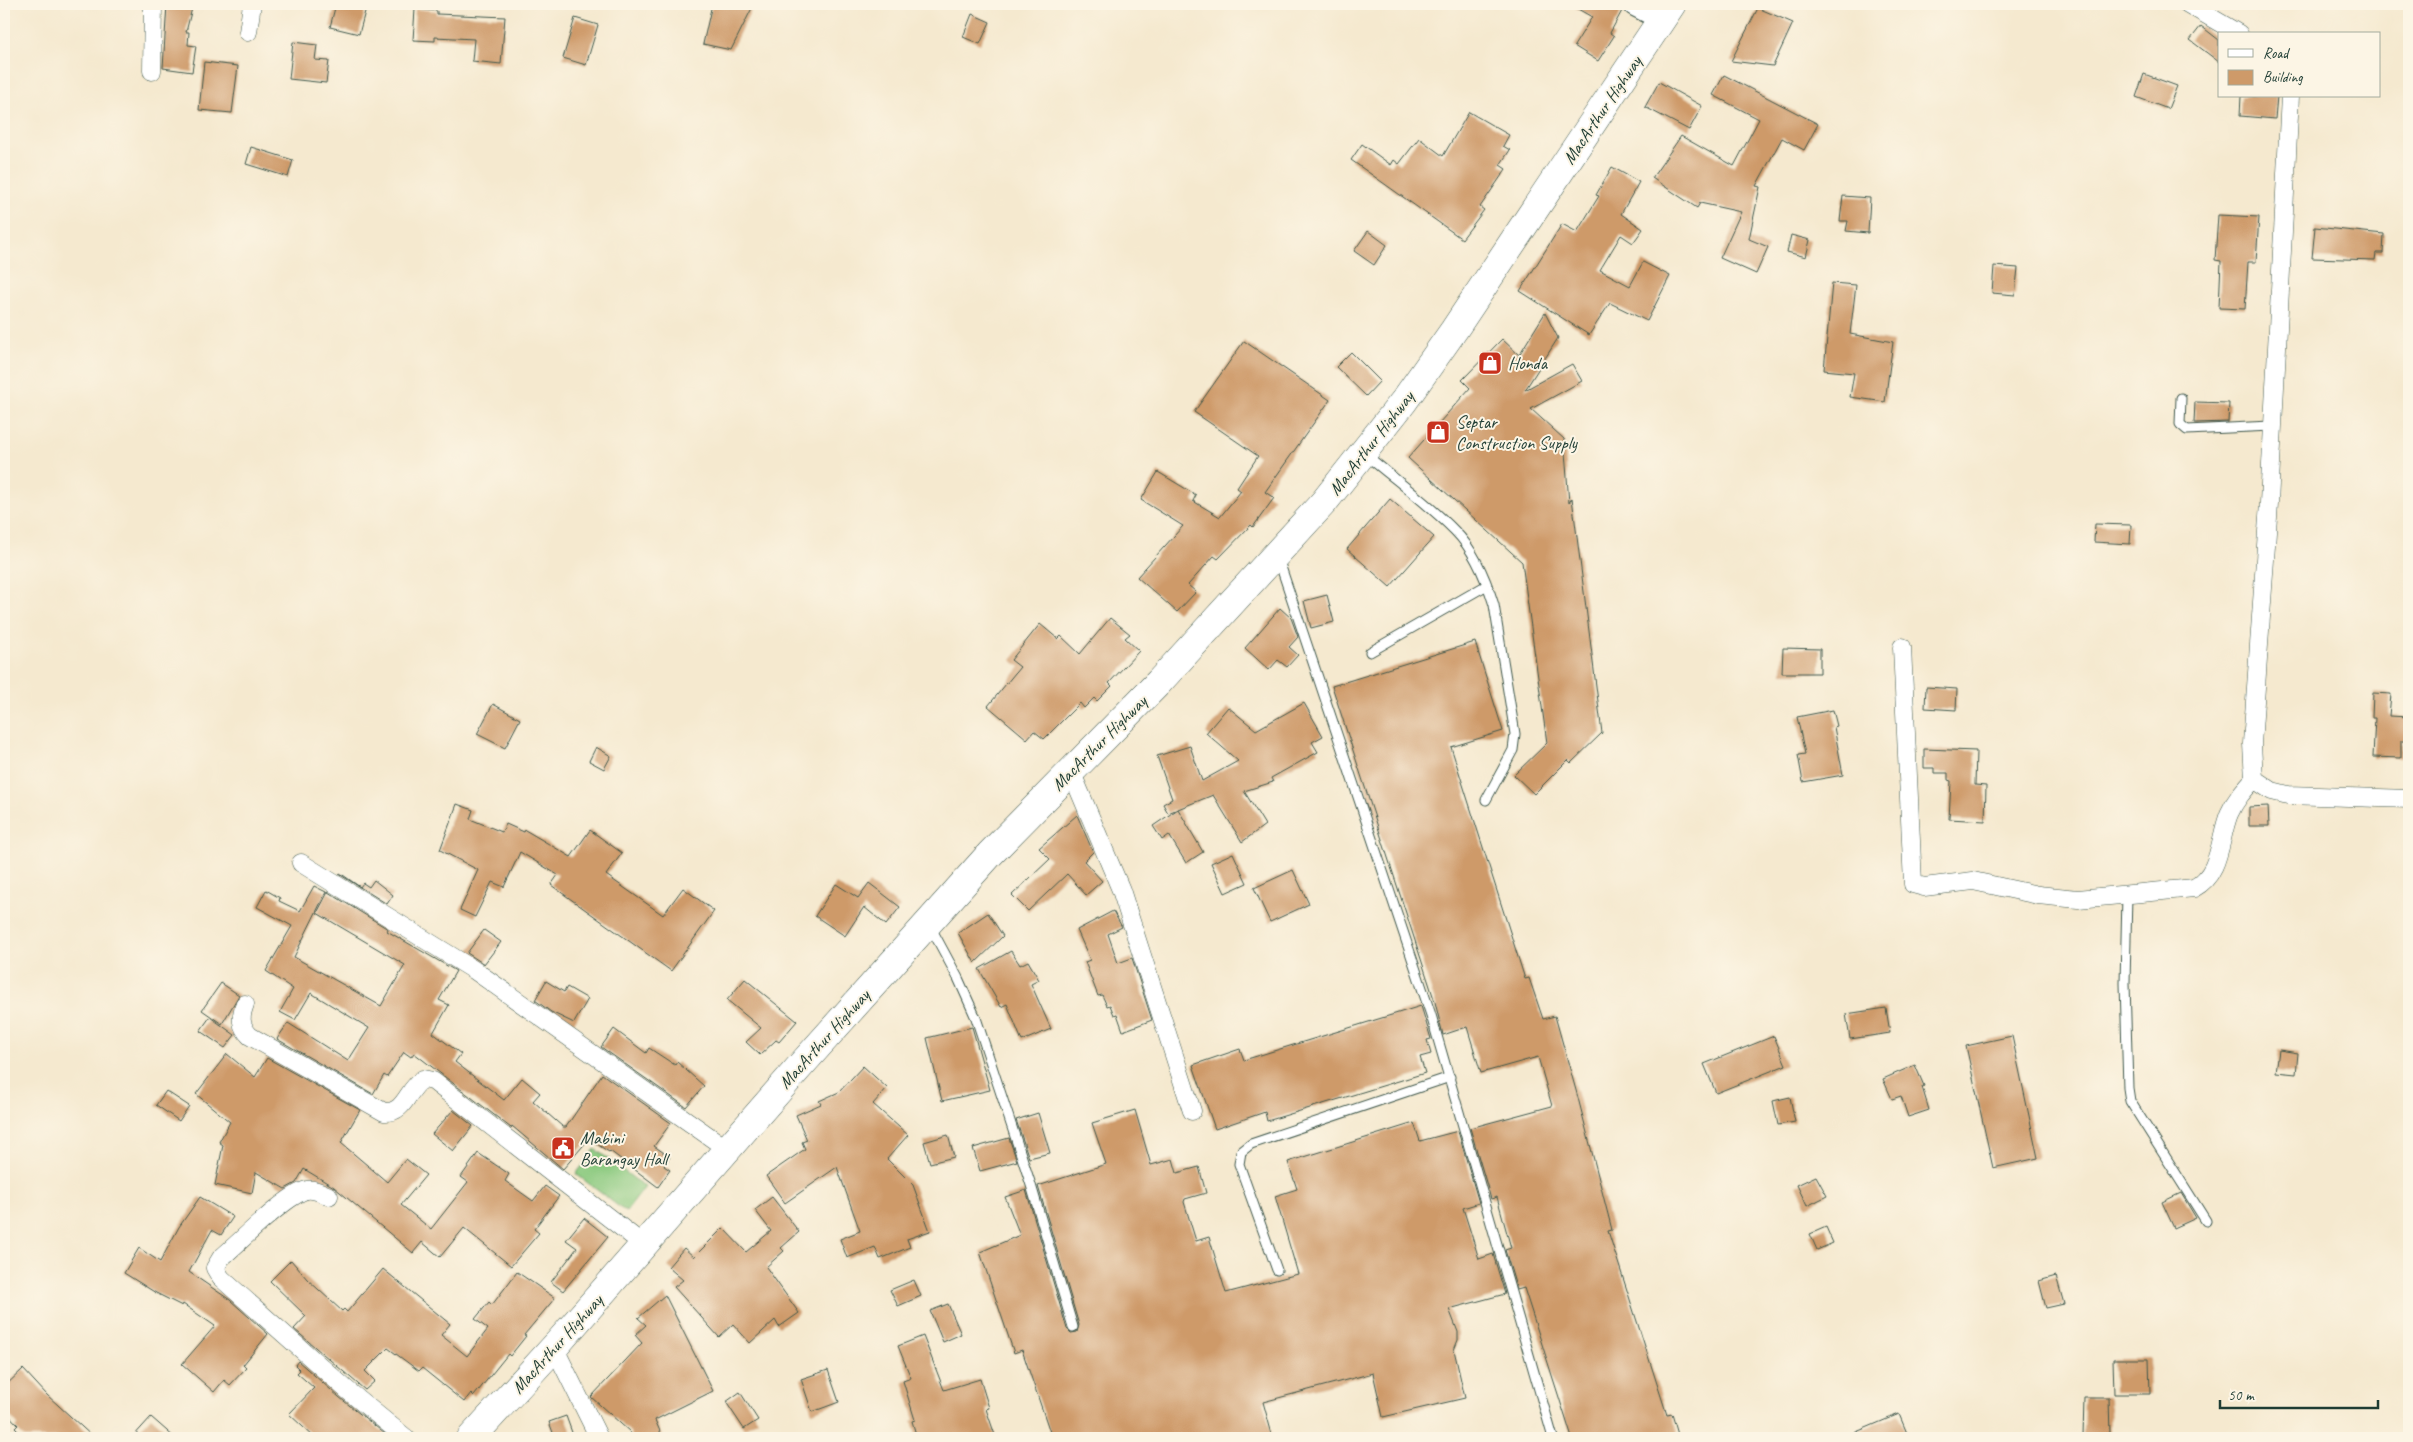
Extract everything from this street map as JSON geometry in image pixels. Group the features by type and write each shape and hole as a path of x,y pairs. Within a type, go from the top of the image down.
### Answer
{"highway":[{"name":"MacArthur Highway","path":"480,1435 727,1148 990,854 1159,682 1277,555 1364,454 1404,402 1497,268 1668,11"}],"street":[{"path":"152,71 153,4"},
{"path":"248,32 252,4"},
{"path":"1636,4 1668,11"},
{"path":"2188,4 2236,32"},
{"path":"1902,647 1913,884 1924,887 1973,881 2061,898 2127,895 2194,888 2205,882 2212,871 2229,814 2240,794 2254,779 2252,744 2269,503 2271,426 2290,98"},
{"path":"1071,771 1121,890 1192,1111"},
{"path":"2254,779 2272,790 2288,795 2409,799"},
{"path":"301,863 474,970 727,1148"},
{"path":"245,1004 241,1016 242,1024 250,1036 384,1112 392,1113 400,1108 414,1084 422,1079 433,1081 644,1245"},
{"path":"329,1196 316,1190 306,1190 299,1194 278,1208 221,1258 215,1268 221,1278 346,1389 406,1438"},
{"path":"554,1347 599,1438"}],"lane":[{"path":"2181,398 2180,424 2187,430 2271,426"},
{"path":"1364,454 1456,532 1475,558 1488,585 1494,605 1515,734 1513,750 1486,800"},
{"path":"1277,555 1450,1077 1553,1438"},
{"path":"1370,652 1488,585"},
{"path":"2127,895 2126,992 2128,1088 2130,1101 2206,1221"},
{"path":"928,924 958,978 976,1018 1031,1185 1073,1327"},
{"path":"1277,1270 1239,1164 1241,1152 1251,1144 1450,1077"}],"green space":[{"path":"595,1149 645,1187 626,1212 576,1174"}],"building":[{"path":"167,4 193,4 186,32 189,32 188,45 196,46 192,72 163,68"},
{"path":"336,4 367,4 359,34 330,27"},
{"path":"712,4 754,4 731,50 703,44"},
{"path":"1569,4 1622,4 1623,9 1610,33 1614,36 1598,61 1574,46 1592,17"},
{"path":"1758,8 1793,23 1773,66 1731,61"},
{"path":"415,9 437,11 437,14 505,17 501,64 472,61 474,39 435,37 435,41 413,40"},
{"path":"972,14 990,22 980,44 963,37"},
{"path":"575,18 598,25 586,65 563,58"},
{"path":"2201,26 2218,39 2218,61 2190,40"},
{"path":"293,42 317,45 315,60 329,61 326,83 289,79"},
{"path":"204,62 238,66 232,113 199,110"},
{"path":"2144,74 2177,86 2168,109 2136,97"},
{"path":"1724,75 1818,124 1804,150 1782,138 1756,186 1760,187 1749,239 1768,247 1756,274 1720,258 1741,212 1700,203 1697,208 1652,178 1681,136 1734,166 1759,119 1713,95"},
{"path":"1659,82 1702,106 1689,130 1645,107"},
{"path":"2241,98 2277,98 2275,119 2240,116"},
{"path":"1469,112 1509,135 1503,146 1510,150 1500,165 1506,169 1480,207 1484,210 1462,239 1351,160 1362,144 1391,165 1394,160 1399,164 1419,138 1443,156"},
{"path":"251,147 293,160 288,177 246,164"},
{"path":"1612,167 1639,182 1621,214 1643,229 1633,243 1621,235 1600,270 1630,286 1643,262 1670,276 1647,321 1610,303 1589,335 1520,291 1562,224 1577,232 1599,196 1596,195"},
{"path":"1843,196 1870,198 1868,233 1846,231 1848,221 1840,221"},
{"path":"2218,215 2259,217 2256,262 2248,262 2245,309 2219,308 2221,261 2215,260"},
{"path":"2315,227 2384,234 2383,253 2376,253 2375,260 2312,258"},
{"path":"1368,231 1387,245 1374,265 1354,251"},
{"path":"1791,235 1810,240 1806,257 1787,252"},
{"path":"1994,266 2018,268 2015,295 1992,293"},
{"path":"1832,283 1856,285 1850,334 1893,342 1885,402 1850,397 1854,373 1824,370"},
{"path":"1545,313 1558,338 1525,390 1572,364 1582,381 1531,409 1564,439 1569,503 1572,498 1602,733 1571,763 1568,760 1534,794 1514,775 1547,743 1522,562 1408,458 1470,388 1462,380 1502,339 1519,355"},
{"path":"1244,341 1330,400 1265,492 1274,498 1253,527 1251,525 1218,559 1214,556 1188,585 1196,592 1177,612 1137,577 1183,526 1141,500 1158,472 1196,495 1193,501 1220,517 1241,491 1237,488 1258,456 1194,412"},
{"path":"1351,352 1380,381 1366,396 1336,367"},
{"path":"2195,402 2229,403 2228,422 2194,423"},
{"path":"1390,499 1434,537 1390,587 1347,549"},
{"path":"2095,524 2131,525 2130,544 2094,542"},
{"path":"1327,595 1334,622 1311,628 1304,601"},
{"path":"1280,608 1291,618 1298,637 1289,647 1298,655 1287,667 1278,660 1269,670 1245,648"},
{"path":"1110,618 1130,634 1125,638 1139,651 1109,683 1112,686 1097,701 1094,698 1084,708 1080,703 1044,739 1034,731 1027,739 988,706 1020,667 1011,660 1040,624 1058,639 1061,636 1080,654"},
{"path":"1475,642 1503,731 1451,747 1525,979 1529,978 1543,1019 1555,1016 1612,1230 1608,1231 1667,1415 1672,1414 1679,1438 1572,1438 1524,1288 1517,1290 1505,1250 1511,1248 1497,1197 1491,1199 1470,1128 1552,1106 1538,1057 1481,1073 1467,1027 1443,1035 1435,1002 1332,686"},
{"path":"1783,648 1820,649 1820,673 1782,673"},
{"path":"1926,687 1957,689 1956,710 1925,708"},
{"path":"2373,693 2391,694 2389,716 2409,717 2409,741 2401,741 2401,758 2373,757 2375,718 2372,718"},
{"path":"1304,703 1323,736 1312,742 1318,752 1271,778 1273,782 1244,791 1265,825 1242,842 1213,795 1168,813 1163,804 1172,799 1157,756 1190,746 1202,781 1238,761 1206,733 1228,707 1256,730"},
{"path":"493,704 520,719 505,748 477,734"},
{"path":"1833,710 1837,726 1834,727 1843,775 1803,782 1798,755 1805,754 1797,717"},
{"path":"596,747 611,756 604,769 589,761"},
{"path":"1924,749 1976,751 1975,785 1986,786 1985,821 1949,819 1951,781 1948,780 1948,773 1934,773 1934,768 1924,768"},
{"path":"457,804 473,810 470,819 502,832 506,824 524,832 525,830 571,857 590,830 622,853 606,875 663,915 683,888 714,911 671,971 551,885 558,875 520,852 504,887 492,882 475,917 460,910 478,870 440,850"},
{"path":"2268,806 2269,826 2249,826 2249,807"},
{"path":"1178,809 1203,852 1186,863 1169,835 1162,840 1153,826"},
{"path":"1077,815 1093,852 1084,861 1102,881 1086,895 1067,874 1028,911 1012,895 1050,859 1039,848"},
{"path":"1233,853 1247,883 1225,893 1211,863"},
{"path":"1293,870 1309,904 1270,922 1254,888"},
{"path":"339,874 360,887 363,883 369,887 374,880 393,895 387,904"},
{"path":"869,883 900,907 886,925 864,907 845,936 815,916 836,884 858,898"},
{"path":"314,886 326,892 294,957 381,1006 405,965 317,913 328,892 388,929 387,931 456,971 439,1000 449,1005 433,1033 461,1054 455,1062 504,1100 522,1078 540,1093 533,1101 563,1127 566,1127 602,1074 671,1123 654,1146 670,1157 664,1166 670,1170 658,1187 610,1151 589,1139 563,1169 512,1126 511,1128 414,1053 411,1057 404,1052 387,1077 384,1075 373,1094 277,1039 288,1023 348,1061 369,1028 311,993 295,1020 280,1012 293,989 266,971 292,926 257,907 266,890 280,898 279,901 300,911"},
{"path":"1113,911 1122,927 1108,934 1118,963 1132,958 1152,1020 1123,1031 1117,1014 1114,1015 1110,1005 1107,1006 1102,995 1098,996 1085,962 1090,960 1077,930"},
{"path":"988,913 1003,936 975,963 958,933"},
{"path":"484,930 501,942 484,964 467,953"},
{"path":"1011,951 1020,965 1028,961 1039,980 1031,984 1051,1029 1022,1041 1007,1004 1001,1007 979,969"},
{"path":"745,979 797,1021 779,1042 776,1040 760,1055 746,1042 761,1028 727,1000"},
{"path":"546,981 564,992 567,987 588,999 574,1023 551,1012 535,1000"},
{"path":"221,983 239,995 222,1024 202,1010"},
{"path":"1421,1006 1431,1039 1427,1040 1431,1054 1420,1057 1425,1073 1267,1121 1265,1112 1215,1129 1193,1065 1240,1049 1244,1060"},
{"path":"1886,1008 1890,1033 1850,1039 1846,1014"},
{"path":"210,1017 235,1035 225,1048 200,1031"},
{"path":"972,1027 990,1090 942,1101 927,1038"},
{"path":"614,1029 646,1053 649,1048 675,1065 677,1062 704,1086 686,1107 601,1047"},
{"path":"1774,1036 1786,1065 1716,1093 1704,1064"},
{"path":"2012,1036 2038,1158 1993,1168 1966,1046"},
{"path":"2279,1050 2298,1053 2296,1074 2276,1072"},
{"path":"227,1054 255,1077 267,1058 360,1110 341,1143 387,1182 406,1159 426,1175 401,1205 431,1229 468,1182 461,1177 478,1153 509,1174 505,1181 533,1201 545,1186 559,1196 534,1229 539,1233 511,1266 464,1228 440,1257 422,1242 413,1253 334,1187 304,1169 296,1183 285,1189 256,1172 252,1193 215,1185 223,1145 219,1142 230,1122 196,1094"},
{"path":"1915,1065 1924,1086 1922,1087 1929,1110 1908,1117 1901,1096 1892,1099 1883,1079"},
{"path":"863,1066 887,1088 873,1104 908,1135 887,1159 913,1185 930,1231 907,1239 910,1247 880,1259 875,1247 847,1258 840,1239 860,1231 837,1167 785,1203 766,1176 805,1149 802,1142 807,1140 796,1115 821,1104 819,1101 839,1092"},
{"path":"166,1091 189,1106 179,1121 156,1105"},
{"path":"1790,1097 1795,1122 1778,1125 1773,1101"},
{"path":"453,1110 473,1126 453,1151 432,1134"},
{"path":"1135,1110 1151,1165 1173,1159 1177,1173 1199,1167 1206,1193 1185,1199 1184,1202 1196,1241 1209,1237 1226,1293 1298,1274 1275,1196 1297,1189 1288,1162 1414,1123 1420,1141 1458,1131 1479,1203 1463,1208 1479,1259 1493,1254 1505,1294 1449,1309 1458,1332 1458,1340 1454,1350 1465,1398 1383,1417 1373,1373 1263,1402 1273,1438 1052,1438 1022,1350 1014,1353 980,1252 1020,1235 1005,1197 1026,1190 1067,1329 1071,1333 1077,1332 1079,1325 1038,1186 1106,1164 1092,1123"},
{"path":"1038,1113 1050,1153 1029,1158 1016,1120"},
{"path":"948,1135 954,1157 930,1163 924,1142"},
{"path":"1009,1138 1017,1161 980,1171 973,1148"},
{"path":"1816,1176 1827,1196 1807,1206 1797,1185"},
{"path":"2181,1193 2196,1218 2174,1228 2162,1202"},
{"path":"200,1197 233,1217 221,1235 212,1230 189,1272 230,1300 268,1334 243,1365 246,1368 230,1385 224,1380 214,1392 182,1364 215,1326 183,1304 182,1306 156,1293 124,1273 139,1248 160,1262 179,1227"},
{"path":"772,1197 799,1232 781,1248 784,1251 766,1267 799,1313 779,1327 775,1320 750,1343 733,1324 719,1337 674,1287 683,1280 668,1267 684,1248 694,1257 723,1228 746,1252 771,1231 755,1210"},
{"path":"584,1218 608,1237 563,1291 551,1282 577,1248 566,1240"},
{"path":"1826,1227 1833,1243 1817,1250 1810,1234"},
{"path":"291,1260 307,1279 342,1311 344,1309 347,1312 383,1269 450,1324 441,1335 467,1356 488,1329 475,1319 489,1302 492,1305 517,1272 555,1298 524,1335 526,1336 510,1356 508,1354 474,1396 471,1393 464,1402 422,1368 419,1371 388,1348 365,1371 375,1381 365,1390 294,1329 306,1316 270,1281"},
{"path":"2056,1276 2064,1304 2046,1308 2039,1281"},
{"path":"914,1280 921,1296 898,1306 890,1290"},
{"path":"665,1295 713,1391 655,1420 663,1438 632,1438 630,1432 591,1397 642,1343 635,1335 646,1325 638,1318"},
{"path":"948,1304 961,1334 943,1342 930,1311"},
{"path":"923,1336 944,1390 980,1379 989,1408 986,1409 996,1438 917,1438 912,1421 915,1420 903,1381 911,1378 898,1346"},
{"path":"2113,1359 2149,1359 2150,1394 2114,1394"},
{"path":"298,1361 390,1438 315,1438 289,1414 314,1388 297,1373 300,1370 295,1365"},
{"path":"23,1369 47,1395 94,1438 25,1438 15,1428 18,1425 4,1410 4,1387"},
{"path":"828,1370 839,1402 812,1412 801,1379"},
{"path":"740,1392 758,1420 744,1429 726,1402"},
{"path":"2084,1398 2109,1398 2110,1435 2083,1436"},
{"path":"1899,1414 1909,1438 1842,1438"},
{"path":"566,1416 574,1438 555,1438 549,1422"},
{"path":"151,1417 175,1438 132,1438"}],"place":[{"name":"Honda","path":"1490,363"},
{"name":"Septar Construction Supply","path":"1438,432"},
{"name":"Mabini Barangay Hall","path":"563,1148"}]}
